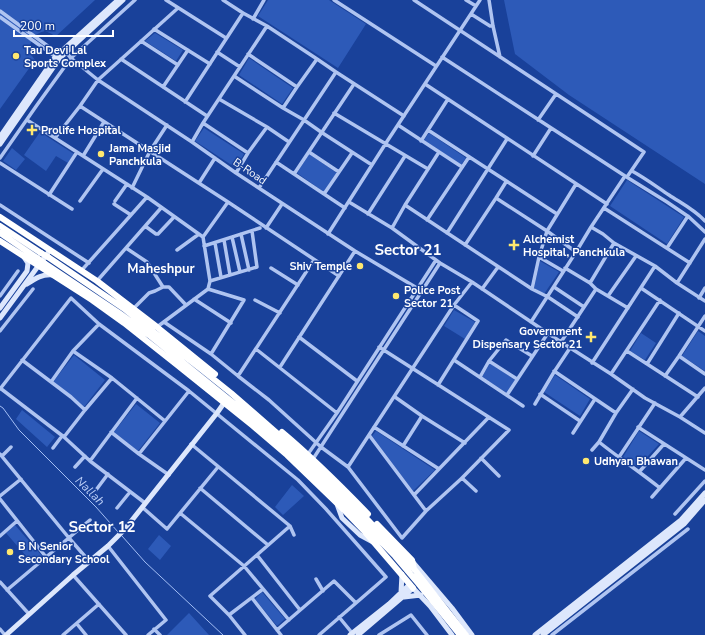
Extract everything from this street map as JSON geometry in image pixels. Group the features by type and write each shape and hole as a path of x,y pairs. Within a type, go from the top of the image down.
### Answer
{"highway":[{"path":"0,217 97,282 157,327 210,381 294,448 367,519 415,570 463,632"},
{"path":"0,226 39,255 54,275 210,381 308,454 412,560 415,570"},
{"path":"0,233 39,255"},
{"path":"0,241 24,257 44,262 123,308 210,381 281,443 414,578 463,632"},
{"path":"210,381 224,403 287,455 340,504"},
{"path":"374,539 412,586"}],"street":[{"path":"0,137 60,54 118,0"},
{"path":"0,144 60,54 123,0"},
{"path":"0,158 71,58 135,0"},
{"path":"166,0 226,38"},
{"path":"253,18 264,0"},
{"path":"334,0 436,66"},
{"path":"414,0 644,152 591,227 531,322"},
{"path":"466,0 476,6"},
{"path":"328,234 480,0"},
{"path":"489,0 500,57"},
{"path":"226,1 243,13 267,26 404,116"},
{"path":"55,138 98,80 178,8"},
{"path":"0,11 18,27"},
{"path":"185,102 243,13"},
{"path":"471,14 490,26 493,26"},
{"path":"0,17 18,27"},
{"path":"192,142 207,116 267,26"},
{"name":"B-Road","path":"18,27 60,54 71,58 98,80 167,125 282,204 355,251 417,288"},
{"path":"154,29 210,64"},
{"path":"141,41 178,65"},
{"path":"163,87 188,50"},
{"path":"217,52 240,67"},
{"path":"248,54 297,87"},
{"path":"442,57 667,202 688,216 705,232"},
{"path":"121,59 207,116"},
{"path":"284,108 317,59"},
{"path":"259,188 336,72"},
{"path":"234,76 372,165"},
{"path":"294,174 354,84"},
{"path":"425,84 607,204"},
{"path":"538,120 556,94"},
{"path":"219,98 289,142"},
{"path":"421,141 448,99"},
{"path":"80,106 339,276"},
{"path":"334,113 428,169"},
{"path":"27,120 127,184 203,237"},
{"path":"83,156 104,122"},
{"path":"203,123 248,153"},
{"path":"132,188 150,151 167,125"},
{"path":"398,125 462,167"},
{"path":"236,173 248,153 267,127"},
{"path":"533,156 551,128"},
{"path":"428,130 557,214"},
{"path":"447,232 507,139"},
{"path":"49,195 77,152"},
{"path":"309,152 339,172"},
{"path":"324,194 352,152"},
{"path":"392,228 405,205 440,152"},
{"path":"368,214 405,156"},
{"path":"427,220 469,157"},
{"path":"199,183 215,158"},
{"path":"276,162 345,208"},
{"path":"0,163 72,209"},
{"path":"80,201 103,169"},
{"path":"632,171 689,207 705,221"},
{"path":"465,245 506,182"},
{"path":"127,184 115,203 131,215"},
{"path":"532,289 539,257 547,231 576,184"},
{"path":"81,271 147,198"},
{"path":"496,198 576,252"},
{"path":"157,327 208,289 210,281 203,237 228,202"},
{"path":"349,202 392,228 436,260 472,282 645,398 680,417 705,434"},
{"path":"266,228 282,204"},
{"path":"0,205 89,263"},
{"path":"405,205 498,267 578,317"},
{"path":"97,282 161,208"},
{"path":"604,208 690,262"},
{"path":"667,248 688,216"},
{"path":"145,226 158,234 174,217"},
{"path":"591,227 614,243 655,266 705,302"},
{"path":"204,246 260,228"},
{"path":"210,281 257,267 252,231"},
{"path":"177,250 199,234"},
{"path":"241,234 249,270"},
{"path":"232,237 240,272"},
{"path":"224,240 230,275"},
{"path":"677,283 704,241"},
{"path":"215,243 221,278"},
{"path":"590,283 614,243"},
{"path":"126,248 147,262 163,287"},
{"path":"0,318 22,288 44,262 50,250"},
{"path":"280,367 355,251"},
{"path":"608,296 636,256"},
{"path":"0,308 27,270 28,263 24,257"},
{"path":"539,257 590,283 596,289 628,308"},
{"path":"238,376 314,260"},
{"path":"308,454 336,414 436,260"},
{"path":"313,459 440,262"},
{"path":"592,363 655,266"},
{"path":"482,289 498,267"},
{"path":"271,268 298,285"},
{"path":"0,296 18,271"},
{"path":"22,288 39,276 54,275"},
{"path":"348,467 454,306 472,282"},
{"path":"133,309 149,293 163,287 168,287 186,305"},
{"path":"417,288 424,287"},
{"path":"554,287 584,307"},
{"path":"641,288 705,331"},
{"path":"699,298 705,288"},
{"path":"0,331 33,289"},
{"path":"208,289 244,300 211,354"},
{"path":"561,342 596,289"},
{"path":"218,467 167,529 130,492 90,461 63,436 0,388 71,298 98,324 189,391 298,480 326,509 386,577 319,635"},
{"path":"194,299 231,323"},
{"path":"255,300 280,314"},
{"path":"611,374 660,300"},
{"path":"438,385 478,321 454,306"},
{"path":"647,364 679,313"},
{"path":"665,376 705,316"},
{"path":"164,322 211,354 269,400 321,447 348,467 402,538 426,511 462,478 509,430 379,347"},
{"path":"51,382 73,351 98,324"},
{"path":"507,395 548,333"},
{"path":"299,337 357,381"},
{"path":"480,377 489,361 506,340 532,356"},
{"path":"535,404 554,371 570,348"},
{"path":"256,349 340,417"},
{"path":"73,351 112,378 165,421"},
{"path":"627,351 698,397"},
{"path":"679,356 705,374"},
{"path":"22,360 85,410"},
{"path":"454,360 523,406"},
{"path":"489,361 517,379"},
{"path":"554,371 616,413"},
{"path":"53,448 112,378"},
{"path":"680,417 705,388"},
{"path":"592,450 599,442 616,413 633,389"},
{"path":"139,454 189,391"},
{"path":"540,394 580,421"},
{"path":"395,397 422,416 465,442"},
{"path":"90,461 137,398"},
{"path":"572,433 595,399"},
{"path":"0,629 5,635 108,546 125,529 169,475 191,444 224,403"},
{"path":"619,457 655,403"},
{"path":"403,446 422,416"},
{"path":"414,494 489,417"},
{"path":"374,427 439,469"},
{"path":"638,427 705,470"},
{"path":"112,432 139,454 169,475"},
{"path":"369,435 426,511"},
{"path":"599,442 660,488"},
{"path":"191,444 290,526 294,536"},
{"path":"640,472 664,444"},
{"path":"11,447 1,455 89,561"},
{"path":"75,467 85,456"},
{"path":"480,458 499,476"},
{"path":"652,497 686,458"},
{"path":"96,490 108,474"},
{"path":"462,478 476,492"},
{"path":"21,479 0,498 46,557"},
{"path":"675,514 705,481"},
{"path":"200,488 268,545"},
{"path":"117,508 130,492"},
{"path":"539,635 682,520 705,493"},
{"path":"539,635 684,524 704,502"},
{"path":"340,504 342,518 360,536 374,539"},
{"path":"180,513 244,566 289,620"},
{"path":"6,590 90,520"},
{"path":"0,536 18,521"},
{"path":"245,635 210,596 290,526"},
{"path":"552,635 688,529"},
{"path":"108,546 166,620 148,635"},
{"path":"257,555 300,610"},
{"path":"412,560 452,608 463,632 472,635"},
{"path":"402,574 402,595"},
{"path":"73,575 126,635"},
{"path":"316,579 323,591"},
{"path":"277,630 334,581 356,603"},
{"path":"0,582 29,614"},
{"path":"339,618 353,635 412,586 430,606 452,635"},
{"path":"229,616 263,589"},
{"path":"402,595 420,595"},
{"path":"252,598 281,635"},
{"path":"63,635 99,604"},
{"path":"379,635 411,615 427,635"},
{"path":"77,624 86,635"},
{"path":"154,629 160,635"}],"shaded area":[{"name":"Tau Devi Lal Sports Complex","path":"0,0 95,0 55,37 45,31 33,38 30,44 29,52 35,60 0,109"},
{"path":"268,0 329,0 366,24 338,68 258,16"},
{"path":"504,0 705,0 705,184 569,95 515,54"},
{"path":"155,33 183,50 176,61 145,41"},
{"path":"249,58 293,88 282,104 239,75"},
{"path":"204,128 244,154 236,168 195,141"},
{"path":"40,132 74,154 68,163 56,156 46,171 24,155"},
{"path":"429,133 466,158 461,165 424,140"},
{"path":"12,148 25,159 16,170 3,161"},
{"path":"309,154 337,173 324,192 297,173"},
{"path":"627,180 684,217 667,244 610,206"},
{"path":"540,261 559,272 544,294 534,288"},
{"path":"454,310 475,322 465,339 444,326"},
{"path":"698,331 705,336 705,371 682,356"},
{"path":"641,333 656,343 645,360 630,351"},
{"path":"74,355 105,380 84,407 53,382"},
{"path":"490,363 515,380 507,393 482,377"},
{"path":"555,375 590,399 580,416 544,392"},
{"path":"136,404 160,423 138,451 114,432"},
{"path":"22,410 55,437 47,447 16,419"},
{"path":"376,431 435,470 413,491 372,436"},
{"path":"639,431 659,444 638,467 623,457"},
{"path":"292,485 304,496 283,515 275,507"},
{"path":"15,525 42,556 33,564 6,533"},
{"path":"159,535 171,546 160,560 148,549"},
{"path":"262,592 285,619 277,626 255,599"},
{"path":"189,613 209,635 167,635"}],"waterway":[{"name":"Nallah","path":"0,406 19,430 96,507 118,532"},
{"name":"Nallah","path":"122,536 145,562 223,635"}],"place":[{"name":"Tau Devi Lal Sports Complex","path":"16,56"},
{"name":"Prolife Hospital","path":"32,130"},
{"name":"Jama Masjid Panchkula","path":"101,154"},
{"name":"Alchemist Hospital, Panchkula","path":"514,245"},
{"name":"Shiv Temple","path":"360,266"},
{"name":"Police Post Sector 21","path":"396,296"},
{"name":"Government Dispensary Sector 21","path":"591,337"},
{"name":"Udhyan Bhawan","path":"586,461"},
{"name":"B N Senior Secondary School","path":"10,552"}],"district":[{"name":"Sector 21","path":"408,250"},
{"name":"Maheshpur","path":"161,268"},
{"name":"Sector 12","path":"102,527"}]}
